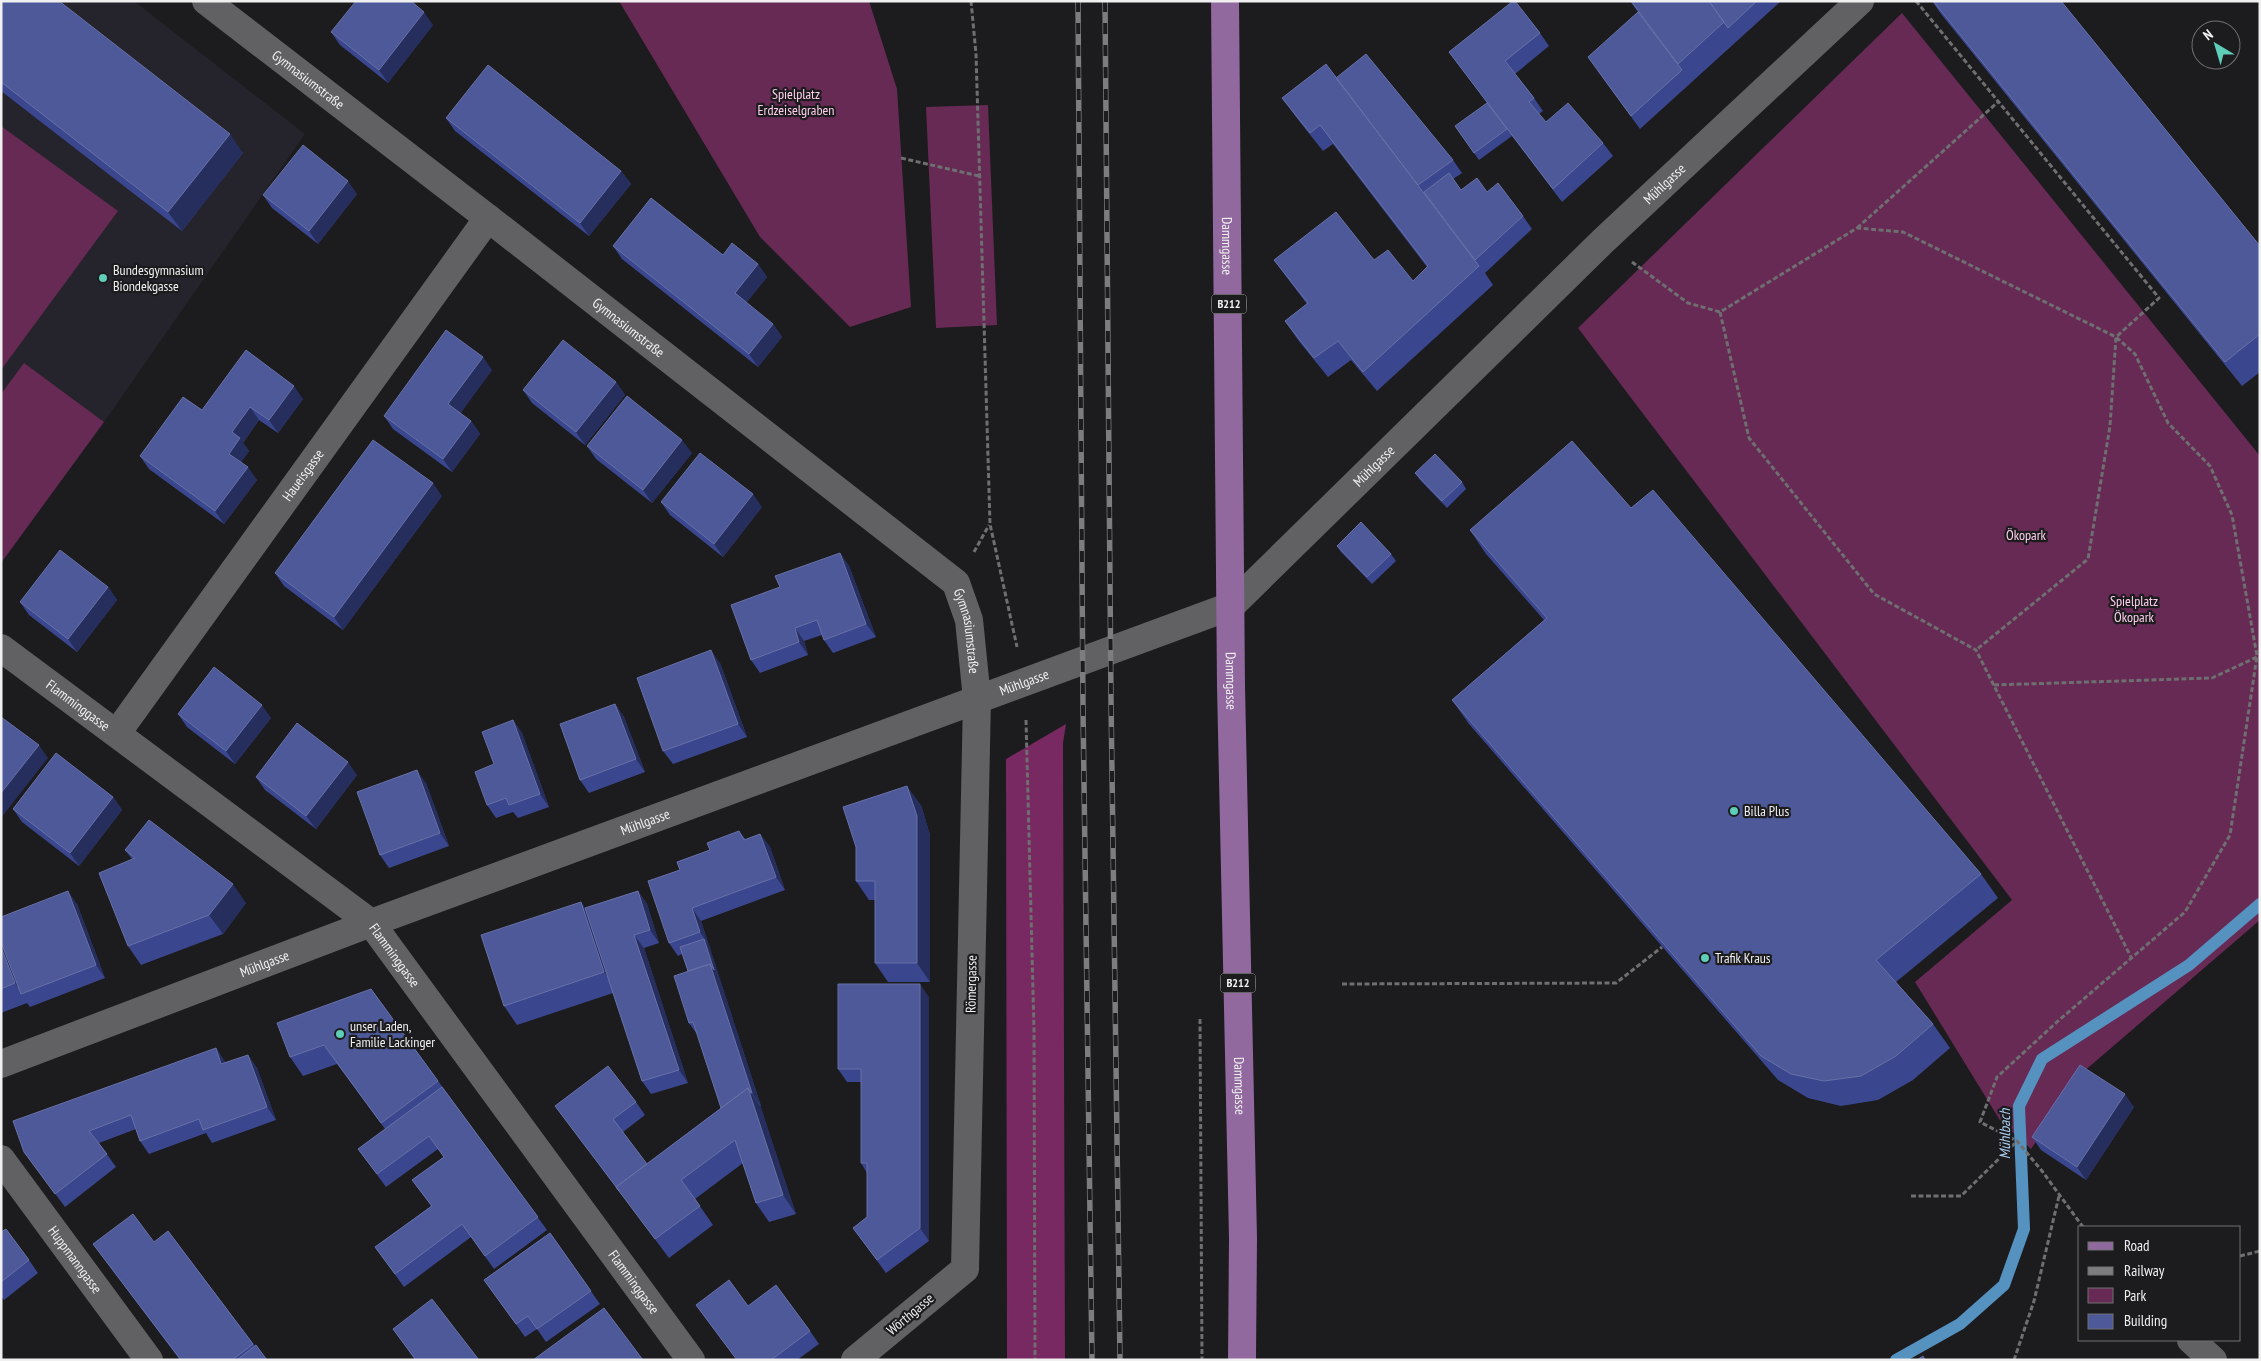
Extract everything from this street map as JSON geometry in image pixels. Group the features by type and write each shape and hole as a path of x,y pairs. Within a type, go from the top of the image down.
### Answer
{"main road":[{"name":"Dammgasse","path":"1225,1 1231,606 1243,1238 1242,1360"}],"street":[{"name":"Gymnasiumstraße","path":"206,1 956,583 970,620 978,699"},
{"name":"Mühlgasse","path":"1,1064 371,923 1231,606 1603,241 1860,1"},
{"name":"Haueisgasse","path":"117,733 488,218"},
{"name":"Flamminggasse","path":"1,648 371,923 691,1360"},
{"name":"Römergasse","path":"965,1269 978,699"},
{"name":"Huppmanngasse","path":"1,1159 149,1360"},
{"name":"Wörthgasse","path":"855,1360 965,1269"},
{"path":"2192,1341 2213,1360"}],"path":[{"path":"971,1 976,54 990,524 1025,682 1034,1030 1035,1360"},
{"path":"1916,1 2159,298 2116,337 2110,426 2088,559 1976,650"},
{"path":"1603,241 1688,303 1720,312 1857,228 1998,102"},
{"path":"901,158 979,176"},
{"path":"1857,228 1903,232 2116,337 2135,354 2168,423 2210,466 2232,515 2257,656 2230,835 2184,912 2132,959 2058,1021 1998,1077 1980,1122 2017,1141 2042,1171 2082,1226"},
{"path":"1720,312 1749,438 1874,594 1976,650 2132,959"},
{"path":"1994,686 2212,678 2257,656"},
{"path":"1342,984 1616,983 1662,946"},
{"path":"1200,1014 1202,1360"},
{"path":"1911,1196 1961,1196 2017,1141"},
{"path":"2014,1360 2034,1301 2060,1195"},
{"path":"2241,1256 2260,1251"}],"shaded area":[{"name":"Bundesgymnasium Biondekgasse","path":"1,1 134,1 305,134 104,422 1,563"},
{"path":"1066,724 1063,743 1065,1360 1007,1360 1006,759"}],"green space":[{"name":"Spielplatz Erdzeiselgraben","path":"619,1 869,1 897,89 911,307 850,327 760,237"},
{"name":"Ökopark","path":"1902,13 2260,456 2260,920 2082,1073 2031,1149 2001,1122 1915,982 2012,900 1578,328"},
{"path":"988,105 997,325 936,328 926,107"},
{"path":"1,126 118,211 1,370"},
{"path":"24,363 104,422 1,563 1,394"}],"building":[{"path":"1,1 59,1 230,134 168,212 1,82"},
{"path":"356,1 411,1 424,12 379,70 331,32"},
{"path":"1515,1 1540,33 1505,61 1534,98 1529,102 1546,122 1568,103 1603,143 1553,189 1449,52"},
{"path":"1631,1 1709,1 1724,22 1678,64"},
{"path":"1709,1 1757,1 1728,28"},
{"path":"1933,1 2061,1 2260,246 2260,334 2225,362"},
{"path":"1638,12 1682,70 1631,116 1588,57"},
{"path":"1366,54 1453,160 1418,185 1336,78"},
{"path":"1326,64 1479,266 1363,372 1338,341 1314,358 1285,321 1308,303 1274,260 1336,212 1374,260 1388,250 1413,281 1428,266 1320,125 1310,133 1282,98"},
{"path":"488,65 621,171 580,223 446,118"},
{"path":"1487,103 1507,129 1474,153 1455,126"},
{"path":"303,145 348,181 309,231 263,195"},
{"path":"1449,173 1461,190 1477,178 1487,192 1498,183 1523,216 1475,260 1424,192"},
{"path":"651,198 723,255 732,243 758,264 735,293 773,324 749,354 613,246"},
{"path":"446,330 483,357 448,404 471,421 443,459 384,416"},
{"path":"563,340 616,382 576,432 523,390"},
{"path":"246,350 294,386 269,420 250,407 232,432 240,438 229,454 248,467 215,511 140,456 183,397 202,410"},
{"path":"627,396 682,440 643,490 587,446"},
{"path":"373,440 433,483 334,617 275,573"},
{"name":"Billa Plus","path":"1572,441 1631,508 1653,490 1981,874 1876,960 1933,1024 1896,1056 1861,1076 1824,1081 1791,1074 1761,1056 1452,700 1547,618 1470,530"},
{"path":"700,453 753,494 714,544 661,502"},
{"path":"1435,454 1462,482 1442,501 1415,473"},
{"path":"1361,522 1391,554 1367,577 1337,546"},
{"path":"60,550 108,587 68,639 20,602"},
{"path":"840,553 866,624 824,640 817,620 795,628 799,642 751,660 731,605 780,587 775,576"},
{"path":"711,650 738,724 663,751 637,678"},
{"path":"214,667 262,705 226,751 178,714"},
{"path":"615,704 636,759 580,780 560,724"},
{"path":"1,717 39,745 1,793"},
{"path":"513,720 540,794 509,805 506,798 487,805 475,772 494,764 482,732"},
{"path":"297,723 348,762 306,816 256,777"},
{"path":"56,753 113,797 70,853 13,809"},
{"path":"417,770 440,833 380,855 357,792"},
{"path":"907,786 917,816 917,963 875,963 875,881 856,881 856,847 843,807"},
{"path":"149,820 233,884 209,915 128,946 99,873 135,858 125,850"},
{"path":"739,831 744,840 760,834 776,877 692,908 700,932 669,943 648,881 680,870 677,862 710,850 707,843"},
{"path":"68,891 96,965 21,994 1,942 1,917"},
{"path":"638,891 650,930 634,935 679,1070 642,1081 585,908"},
{"path":"581,902 604,972 504,1006 481,935"},
{"path":"704,939 714,970 710,964 688,971 680,947"},
{"path":"1,947 15,983 1,989"},
{"path":"710,964 752,1093 748,1088 721,1108 693,1022 689,1023 674,976"},
{"path":"838,984 920,984 920,1228 877,1260 853,1228 867,1217 867,1163 861,1163 861,1069 838,1069"},
{"path":"371,989 438,1081 381,1123 324,1045 290,1057 277,1023"},
{"path":"216,1048 221,1064 248,1055 267,1107 203,1130 199,1119 140,1141 131,1115 89,1131 107,1154 55,1194 24,1152 13,1121"},
{"path":"2080,1065 2125,1094 2077,1167 2032,1137"},
{"path":"608,1066 636,1102 613,1119 647,1164 616,1187 555,1106"},
{"path":"442,1087 538,1217 485,1256 462,1224 395,1274 375,1247 432,1206 412,1180 444,1157 429,1136 377,1174 358,1149"},
{"path":"748,1088 783,1195 756,1203 735,1140 681,1180 700,1206 655,1239 616,1187"},
{"path":"133,1214 154,1242 168,1231 253,1344 232,1360 181,1360 93,1244"},
{"path":"6,1229 29,1260 1,1282 1,1232"},
{"path":"550,1233 591,1291 537,1329 528,1316 516,1324 484,1280"},
{"path":"729,1280 748,1306 776,1285 810,1331 771,1360 737,1360 696,1305"},
{"path":"432,1299 479,1360 416,1360 393,1329"},
{"path":"604,1308 643,1360 533,1360"},
{"path":"256,1345 267,1360 237,1360"},
{"path":"1923,1356 1925,1360 1917,1360"}],"waterway":[{"name":"Mühlbach","path":"1896,1360 1960,1324 2004,1285 2024,1229 2019,1106 2042,1059 2189,965 2260,904"}],"railway":[{"path":"1078,1 1083,710 1092,1360"},
{"path":"1105,1 1111,699 1120,1360"}],"place":[{"name":"Bundesgymnasium Biondekgasse","path":"103,278"},
{"name":"Billa Plus","path":"1734,811"},
{"name":"Trafik Kraus","path":"1705,958"},
{"name":"unser Laden, Familie Lackinger","path":"340,1034"}],"park label":[{"name":"Spielplatz Ökopark","path":"2134,610"}]}
